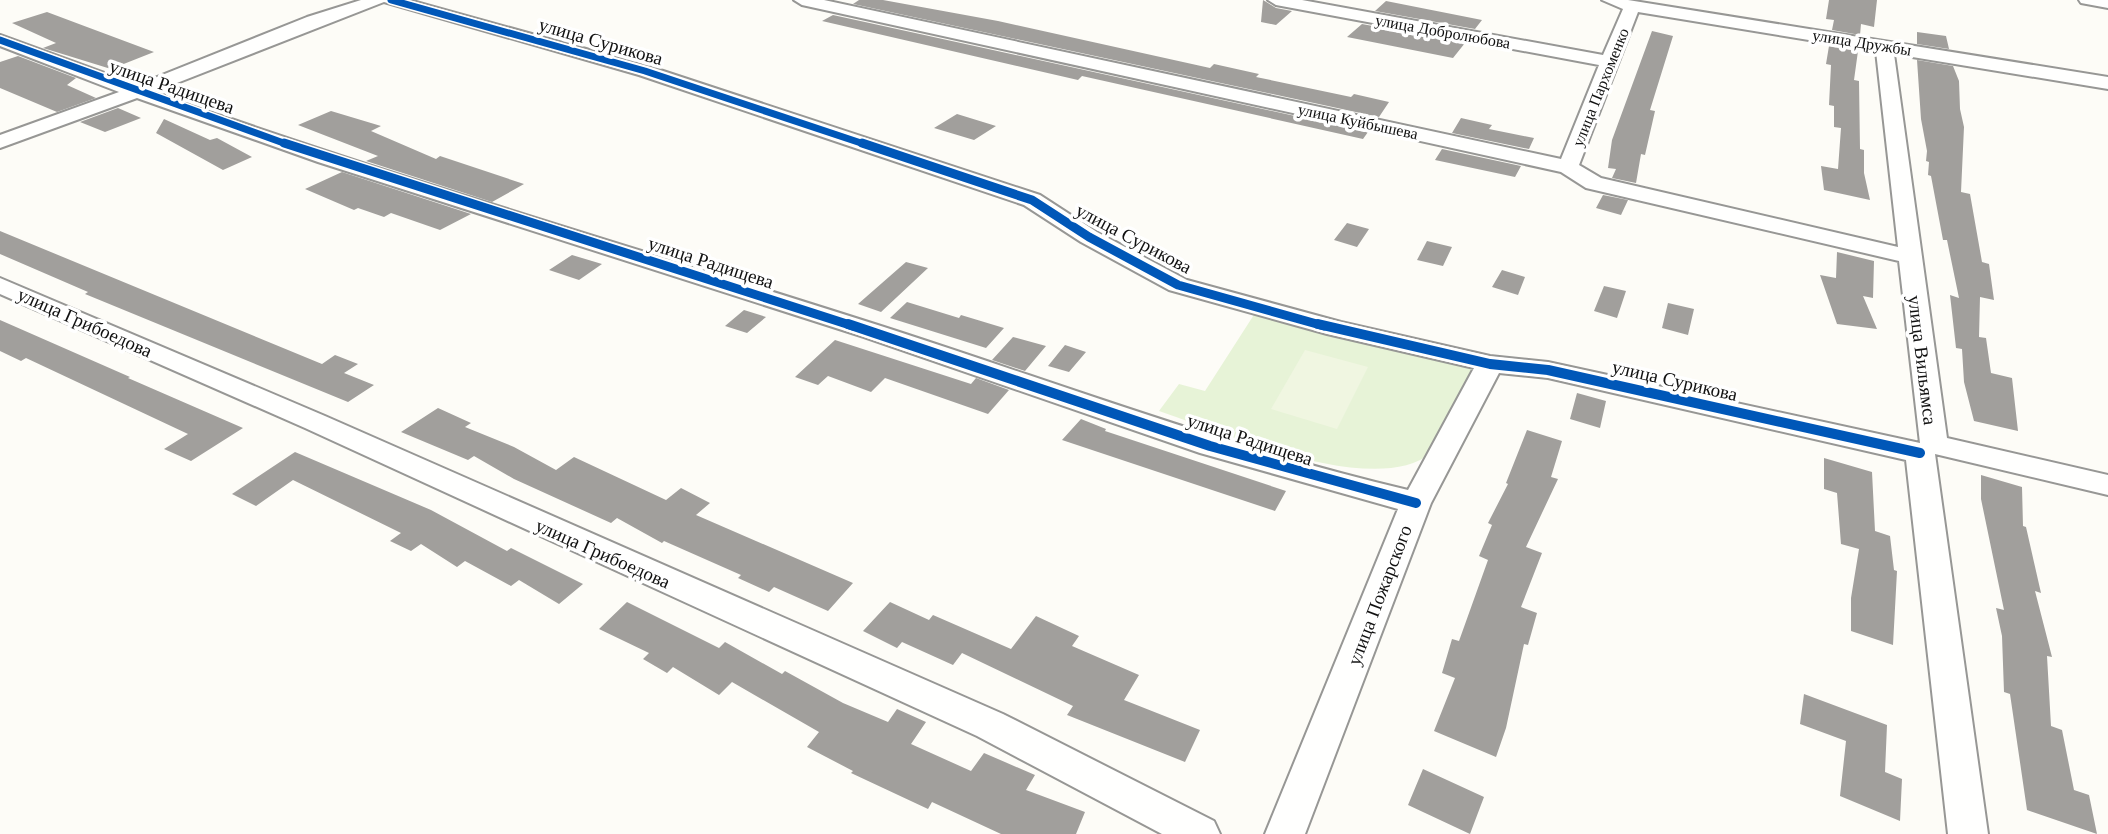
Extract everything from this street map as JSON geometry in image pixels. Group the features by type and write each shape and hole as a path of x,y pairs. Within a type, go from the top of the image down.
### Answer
{"street":[{"path":"0,142 206,66 313,21 377,0"},
{"name":"улица Сурикова","path":"391,0 645,71 1032,200 1088,237 1178,285 1336,329 1490,364 1548,370 2108,485"},
{"name":"улица Куйбышева","path":"802,0 1568,167 1594,183 1910,257"},
{"name":"улица Добролюбова","path":"1276,0 1610,62"},
{"path":"2087,0 2108,3"},
{"name":"улица Пархоменко","path":"1568,167 1610,62 1619,3"},
{"name":"улица Дружбы","path":"1619,3 2108,83"},
{"name":"улица Радищева","path":"0,40 130,92 354,167 900,341 1330,484 1416,503"},
{"name":"улица Вильямса","path":"1884,46 1910,257 1927,449 1968,834"},
{"name":"улица Грибоедова","path":"0,285 124,337 235,391 315,422 990,725 1200,834"},
{"name":"улица Пожарского","path":"1285,834 1416,503 1490,364"}],"green space":[{"path":"1257,310 1484,365 1437,447 1431,453 1406,465 1374,469 1298,457 1258,446 1159,411 1179,384 1205,391"},
{"path":"1305,350 1368,367 1337,429 1271,409"}],"building":[{"path":"859,0 883,0 998,21 1210,68 1214,64 1259,74 1256,77 1351,97 1354,94 1389,102 1379,117 853,4"},
{"path":"1263,0 1276,8 1292,11 1276,25 1261,22"},
{"path":"1829,0 1877,0 1874,27 1861,24 1860,35 1832,30 1834,20 1826,19"},
{"path":"1386,1 1482,20 1475,29 1375,11"},
{"path":"47,12 154,52 111,69 43,48 56,43 12,23"},
{"path":"833,15 1368,132 1363,139 1082,76 1078,80 822,21"},
{"path":"1362,24 1465,43 1453,58 1347,37"},
{"path":"1652,31 1673,36 1650,110 1655,111 1645,155 1641,154 1636,183 1612,178 1616,169 1608,168 1612,140"},
{"path":"1917,32 1946,36 1949,49 1917,44"},
{"path":"1829,46 1858,51 1854,80 1859,81 1860,149 1864,150 1864,173 1870,200 1824,190 1821,166 1838,169 1841,128 1834,127 1834,106 1829,105 1831,65 1826,64"},
{"path":"18,56 76,78 67,85 96,98 57,112 0,88 0,62"},
{"path":"1917,60 1953,66 1959,81 1964,127 1961,192 1970,194 1982,262 1989,264 1994,300 1980,297 1979,337 1986,338 1991,373 2012,378 2018,431 1974,421 1964,382 1962,349 1956,348 1950,295 1959,298 1947,240 1943,240 1931,176 1928,175 1929,162 1926,161 1927,151 1921,119"},
{"path":"118,108 141,118 105,132 80,122"},
{"path":"331,111 381,126 371,131 436,159 440,156 524,184 492,202 366,161 378,156 298,125"},
{"path":"957,114 996,126 974,140 934,128"},
{"path":"1461,118 1492,125 1489,129 1534,138 1529,149 1452,133"},
{"path":"164,119 210,140 217,138 252,157 223,170 156,133"},
{"path":"1442,149 1521,166 1515,177 1435,160"},
{"path":"342,172 471,214 440,230 391,213 384,217 358,208 354,210 305,189"},
{"path":"1603,195 1628,200 1621,215 1596,208"},
{"path":"1347,223 1369,229 1357,247 1334,240"},
{"path":"0,231 322,364 335,355 358,364 344,373 374,385 348,402 85,294 88,292 0,254"},
{"path":"1427,241 1452,247 1443,266 1417,260"},
{"path":"1837,252 1874,261 1873,298 1863,296 1877,329 1837,324 1820,275 1836,278"},
{"path":"572,255 602,264 579,280 549,270"},
{"path":"906,262 928,268 881,312 858,304"},
{"path":"1502,270 1525,277 1518,295 1492,287"},
{"path":"1604,286 1626,291 1617,318 1594,311"},
{"path":"907,302 1004,328 986,348 890,318"},
{"path":"1668,303 1694,309 1688,335 1662,328"},
{"path":"744,310 766,317 747,333 725,326"},
{"path":"0,320 243,428 191,461 164,449 188,434 26,358 21,361 0,351"},
{"path":"1013,337 1046,346 1025,371 992,360"},
{"path":"835,340 971,384 976,378 1009,390 988,414 885,378 871,392 828,376 818,385 795,377"},
{"path":"1065,345 1086,352 1069,372 1048,366"},
{"path":"1577,393 1606,401 1600,428 1570,419"},
{"path":"438,408 471,423 465,427 514,447 556,470 574,457 666,500 681,488 710,503 696,515 853,583 828,611 774,587 769,592 738,578 741,575 664,541 662,543 617,518 611,523 514,479 474,456 468,460 401,432"},
{"path":"1081,419 1106,429 1105,431 1286,491 1275,511 1062,440"},
{"path":"1527,430 1562,441 1551,477 1558,479 1526,547 1542,553 1521,607 1537,613 1528,645 1524,644 1506,728 1496,757 1434,731 1455,678 1442,673 1452,639 1459,641 1488,560 1479,556 1492,525 1488,523 1508,484 1506,483"},
{"path":"295,452 431,510 507,551 511,548 583,584 559,604 519,580 511,586 465,561 457,567 421,544 411,551 390,541 401,533 293,480 256,506 232,494"},
{"path":"1824,458 1872,472 1875,531 1890,536 1894,570 1897,571 1893,645 1851,631 1851,598 1859,549 1841,544 1837,493 1824,489"},
{"path":"1981,475 2022,487 2023,526 2026,527 2041,593 2035,591 2052,657 2047,656 2051,726 2062,730 2074,790 2089,795 2097,834 2027,810 2010,694 2004,692 2002,636 1996,608 2004,610 1981,499"},
{"path":"627,602 719,648 725,642 782,674 785,671 843,703 888,722 897,709 926,722 911,744 971,771 984,753 1035,775 1026,790 1085,812 1076,834 1001,834 932,802 928,809 851,773 853,771 807,747 819,732 732,682 719,695 673,667 667,673 643,659 649,653 599,629"},
{"path":"890,602 929,620 933,615 1011,649 1036,616 1079,636 1072,646 1139,675 1124,700 1200,730 1185,762 1067,715 1073,706 962,653 953,665 902,642 897,648 863,631"},
{"path":"1804,694 1887,725 1885,772 1902,779 1900,821 1840,796 1846,741 1800,724"},
{"path":"1423,769 1484,797 1470,834 1408,805"}],"cycle path":[{"path":"391,0 645,71 1032,200 1089,237 1178,285 1336,329 1490,364 1548,370 1920,453"},
{"path":"0,40 216,120 434,194 873,332 1210,446 1278,467 1416,503"}]}
